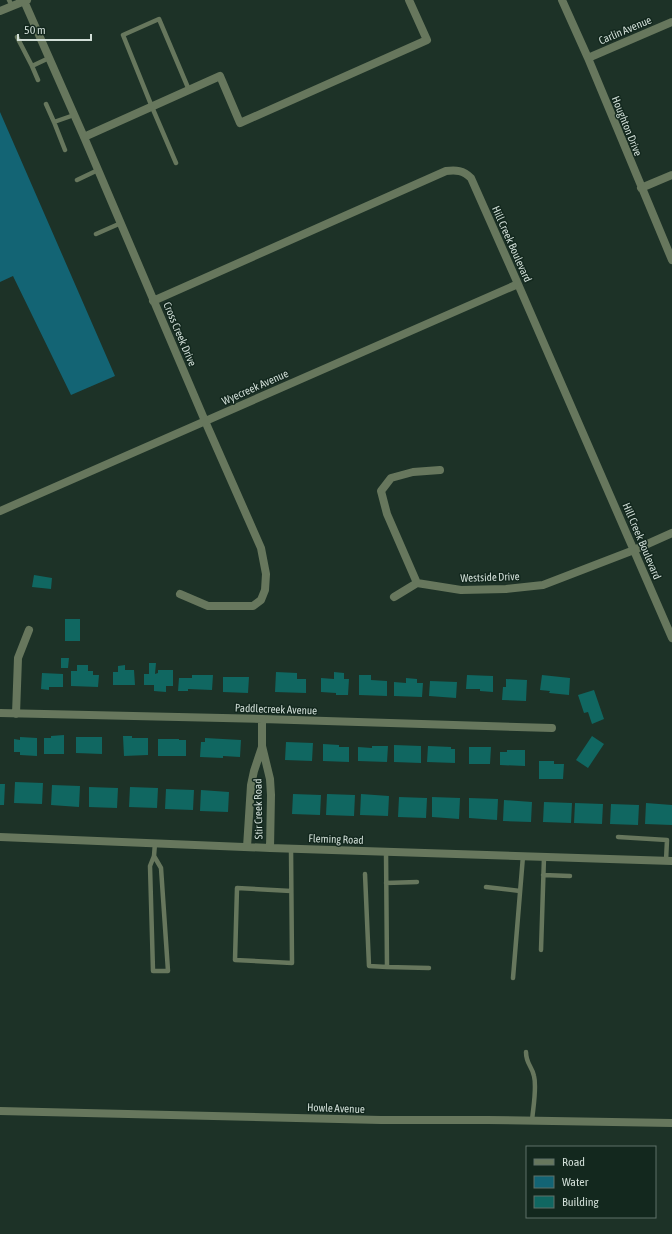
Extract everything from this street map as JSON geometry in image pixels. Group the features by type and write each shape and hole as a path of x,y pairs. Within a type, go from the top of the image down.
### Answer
{"street":[{"path":"84,137 220,76 240,123 428,40 409,0"},
{"name":"Houghton Drive","path":"562,0 588,58 672,260"},
{"path":"0,11 11,3 25,1"},
{"name":"Cross Creek Drive","path":"25,1 153,301 261,548 266,574 265,590 261,600 253,606 208,606 180,594"},
{"name":"Carlin Avenue","path":"588,58 672,22"},
{"name":"Hill Creek Boulevard","path":"153,301 446,171 460,170 470,178 518,284 672,638"},
{"path":"641,188 672,175"},
{"name":"Wyecreek Avenue","path":"0,511 518,284"},
{"path":"394,597 417,583 387,514 381,490 391,478 413,472 440,470"},
{"name":"Westside Drive","path":"417,583 461,590 506,589 543,585 634,550 672,533"},
{"path":"16,714 18,658 29,630"},
{"name":"Paddlecreek Avenue","path":"0,713 552,728"},
{"name":"Stir Creek Road","path":"262,719 262,746 270,779 271,795 270,848"},
{"name":"Stir Creek Road","path":"247,847 251,785 262,746"},
{"name":"Fleming Road","path":"0,837 270,848 669,861"},
{"name":"Howle Avenue","path":"0,1110 381,1120 672,1123"}],"lane":[{"path":"176,163 123,35 159,19 189,90"},
{"path":"17,37 38,80"},
{"path":"32,66 49,58"},
{"path":"46,104 65,150"},
{"path":"54,122 74,115"},
{"path":"77,180 98,170"},
{"path":"96,234 120,224"},
{"path":"618,837 669,840 669,861"},
{"path":"154,856 161,868 168,971 153,971 150,866 154,856 155,843"},
{"path":"291,848 292,891 292,963 235,960 237,888 292,891"},
{"path":"386,852 387,967"},
{"path":"513,978 523,856"},
{"path":"541,950 544,856"},
{"path":"365,874 369,966 429,968"},
{"path":"543,875 570,876"},
{"path":"386,883 417,882"},
{"path":"486,888 520,892"},
{"path":"526,1052 526,1059 534,1074 536,1084 532,1121"}],"water":[{"path":"0,112 115,376 71,395 13,276 0,282"}],"building":[{"path":"34,575 52,578 51,589 32,587"},
{"path":"65,619 80,619 80,641 65,641"},
{"path":"61,658 69,658 68,668 61,668"},
{"path":"149,663 156,663 155,674 158,673 158,670 173,670 173,686 166,686 166,692 154,691 154,685 144,685 144,674 149,674"},
{"path":"77,665 88,665 88,671 93,671 93,675 99,675 98,687 71,686 71,671 77,671"},
{"path":"125,665 125,670 134,670 135,685 113,685 113,672 118,672 118,666"},
{"path":"276,672 297,673 297,679 306,679 306,693 275,692"},
{"path":"334,672 344,673 344,679 349,679 348,695 336,695 336,693 321,692 321,678 334,679"},
{"path":"42,673 63,674 63,687 49,687 49,690 41,689"},
{"path":"192,675 213,675 212,690 188,689 188,691 178,691 179,678 192,678"},
{"path":"359,675 371,675 371,680 387,681 387,696 359,695"},
{"path":"467,675 493,676 493,692 480,691 480,689 466,689"},
{"path":"542,675 570,678 569,695 549,693 550,691 540,690"},
{"path":"223,677 249,677 248,693 223,692"},
{"path":"406,678 417,679 417,683 423,683 422,697 394,696 394,682 406,683"},
{"path":"506,679 527,680 526,701 502,700 503,687 506,687"},
{"path":"430,681 457,682 456,698 429,696"},
{"path":"594,690 604,719 592,724 588,712 584,713 578,695"},
{"path":"64,735 64,754 44,754 44,738"},
{"path":"123,736 132,736 132,738 148,738 148,755 124,756"},
{"path":"592,736 604,744 588,768 576,760"},
{"path":"20,737 37,738 37,756 20,755 20,752 14,752 14,739 20,740"},
{"path":"76,737 102,737 102,754 76,753"},
{"path":"205,738 241,740 240,757 200,757 201,742 205,742"},
{"path":"158,739 186,740 186,756 158,756"},
{"path":"286,742 313,743 312,761 285,760"},
{"path":"323,744 349,747 349,762 323,761"},
{"path":"394,745 421,746 421,763 394,762"},
{"path":"372,746 388,746 387,762 358,761 358,747 372,748"},
{"path":"428,746 451,747 451,749 455,749 455,763 427,762"},
{"path":"469,747 491,747 490,764 469,764"},
{"path":"507,750 525,750 525,766 500,765 500,752 507,752"},
{"path":"539,761 554,761 554,764 564,764 563,779 539,779"},
{"path":"15,782 43,783 42,804 14,803"},
{"path":"0,784 5,784 4,805 0,805"},
{"path":"52,785 80,786 79,807 51,805"},
{"path":"89,787 118,788 117,808 89,807"},
{"path":"130,787 158,788 157,808 129,807"},
{"path":"166,789 194,790 193,810 165,809"},
{"path":"201,790 229,792 228,812 200,811"},
{"path":"293,794 321,795 320,815 292,814"},
{"path":"327,794 355,795 354,816 326,815"},
{"path":"361,794 389,796 388,816 360,815"},
{"path":"399,797 427,798 426,818 398,817"},
{"path":"432,797 460,798 459,819 432,817"},
{"path":"469,798 498,799 497,820 469,818"},
{"path":"504,800 532,802 531,822 503,821"},
{"path":"544,802 572,803 571,823 543,822"},
{"path":"575,803 603,804 602,824 574,823"},
{"path":"646,803 672,805 672,825 645,824"},
{"path":"611,804 639,805 638,825 610,824"}]}
